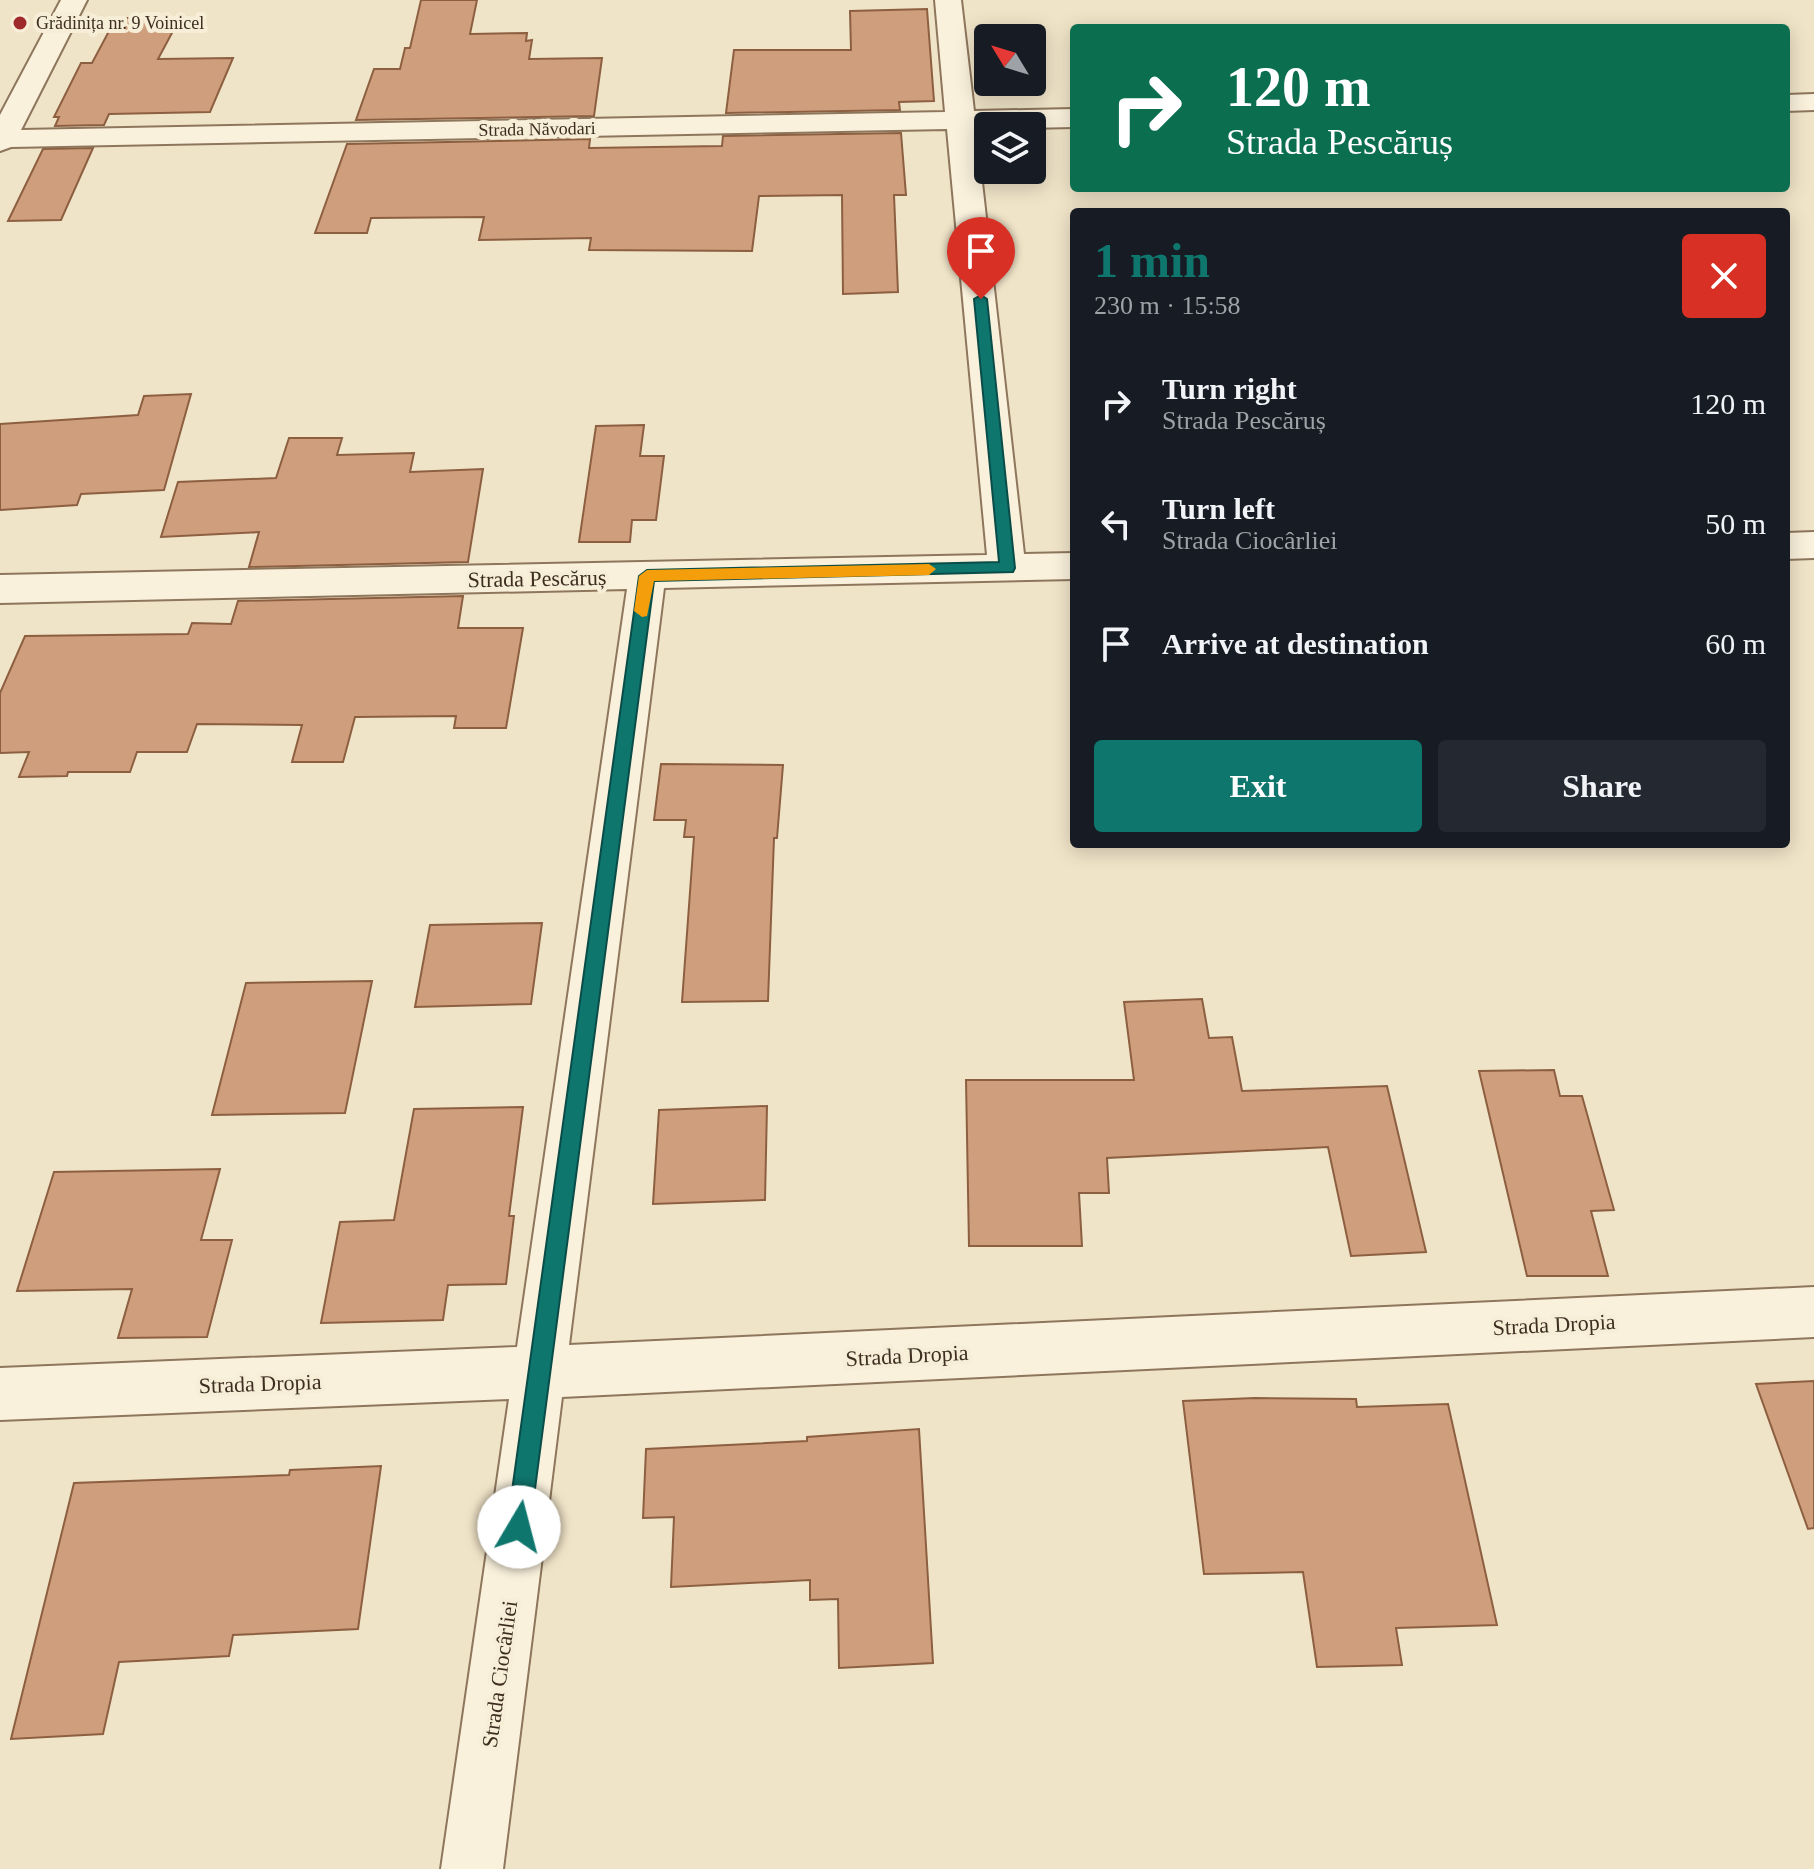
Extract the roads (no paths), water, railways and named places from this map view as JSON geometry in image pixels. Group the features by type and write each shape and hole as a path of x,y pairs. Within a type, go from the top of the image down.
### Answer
{"street":[{"path":"1,140 74,0"},
{"path":"948,0 963,120 1007,568"},
{"path":"1790,103 1814,102"},
{"name":"Strada Năvodari","path":"1,140 1070,118"},
{"path":"1790,546 1814,545"},
{"name":"Strada Pescăruș","path":"0,589 1070,566"},
{"name":"Strada Ciocârliei","path":"472,1869 647,576"},
{"name":"Strada Dropia","path":"0,1394 540,1372 1814,1312"}],"place":[{"name":"Grădinița nr. 9 Voinicel","path":"20,23"}]}
